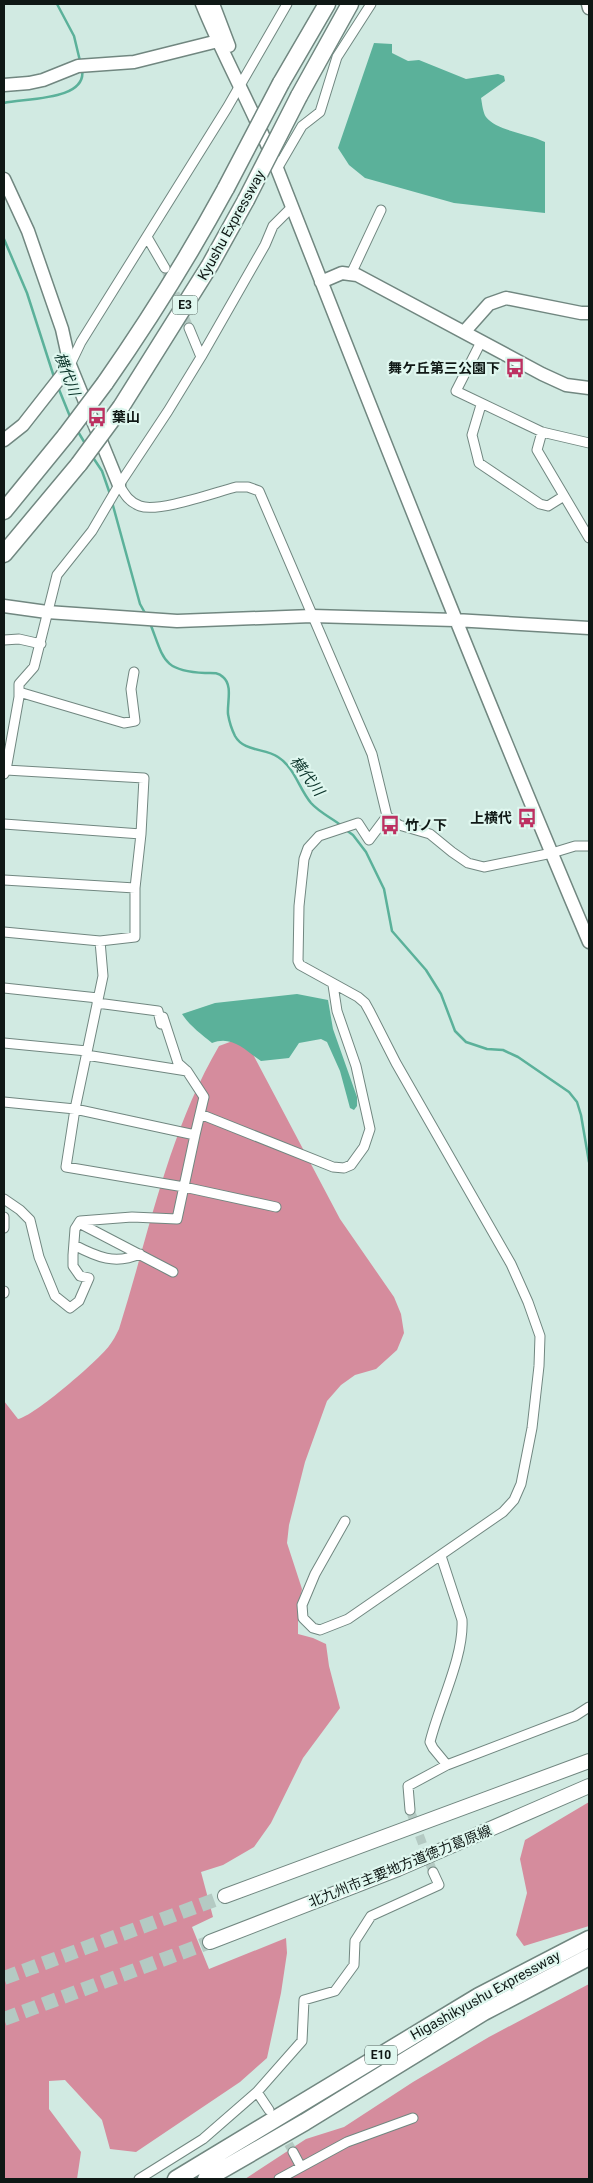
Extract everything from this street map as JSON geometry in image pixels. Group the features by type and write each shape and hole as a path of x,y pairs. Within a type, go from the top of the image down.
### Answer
{"highway":[{"name":"Kyushu Expressway","path":"4,510 66,435 149,319 190,254 281,83 327,4"},
{"name":"Kyushu Expressway","path":"4,554 79,464 121,406 205,273 350,4"},
{"name":"Higashikyushu Expressway","path":"176,2179 470,2001 589,1939"},
{"name":"Higashikyushu Expressway","path":"206,2179 305,2122 476,2017 589,1957"}],"main road":[{"path":"225,1896 589,1761"},
{"name":"北九州市主要地方道徳力葛原線","path":"210,1942 398,1869 589,1786"}],"street":[{"path":"202,4 222,41 239,85 277,168 455,620 589,942"},
{"path":"213,4 222,41"},
{"path":"4,440 23,424 70,365 81,342 227,108 287,4"},
{"path":"277,168 302,126 320,112 337,57 371,4"},
{"path":"588,4 589,8"},
{"path":"4,85 43,80 78,66 134,62 222,41"},
{"path":"4,179 28,230 62,329 70,365 119,485 128,500 142,507 162,507 236,487 248,487 259,491 372,754 387,816 400,825 430,834 468,863 484,867 552,853 575,846 589,846"},
{"path":"4,932 100,941 135,938 135,888 141,834 144,778 5,772 19,684 34,667 57,575 92,531 119,485 201,357 265,245 273,226 292,207"},
{"path":"351,274 381,210"},
{"path":"147,237 165,268"},
{"path":"321,282 342,273 357,275 550,378 566,385 589,388"},
{"path":"465,331 489,304 506,298 589,313"},
{"path":"189,328 201,357"},
{"path":"481,342 456,391 481,405 542,432 588,445"},
{"path":"481,405 472,435 479,463 540,504 548,506 564,496"},
{"path":"542,432 537,450 589,538"},
{"path":"4,606 48,612 178,621 312,616 455,620 589,628"},
{"path":"4,640 19,639 41,644"},
{"path":"19,692 124,724 135,721 130,688 134,672"},
{"path":"345,1521 314,1574 302,1605 303,1618 313,1628 320,1630 348,1619 503,1512 514,1500 521,1484 532,1428 539,1366 540,1336 528,1302 511,1264 396,1063 365,1003 300,965 298,961 299,906 304,859 308,848 319,836 358,823 369,840 387,816"},
{"path":"4,824 141,834"},
{"path":"4,880 135,888"},
{"path":"100,941 103,976 75,1109 66,1167 276,1207"},
{"path":"200,1114 332,1167 344,1168 351,1165 364,1147 370,1129 356,1066 337,1011 333,985"},
{"path":"4,988 158,1011 178,1063 187,1071 204,1097 194,1135 177,1219 132,1217 80,1221 75,1229 74,1266 80,1276 88,1278 79,1301 70,1308 55,1296 39,1257 30,1220 4,1199"},
{"path":"4,1043 86,1053 187,1071"},
{"path":"4,1102 75,1109 194,1135"},
{"path":"4,1217 4,1228"},
{"path":"79,1223 173,1272"},
{"path":"74,1245 89,1253 114,1260 127,1260 140,1254"},
{"path":"441,1556 462,1620 463,1630 458,1654 430,1742 432,1748 447,1765"},
{"path":"410,1810 408,1786 447,1765 575,1716 589,1706"},
{"path":"139,2179 203,2139 257,2092 302,2041 304,2000 335,1991 354,1965 355,1941 371,1916 439,1885 434,1872"},
{"path":"257,2092 269,2110"},
{"path":"280,2179 347,2142 413,2118"},
{"path":"293,2152 301,2167"}],"shaded area":[{"path":"374,43 392,44 392,53 408,61 419,60 466,79 498,74 504,76 505,81 481,98 484,113 491,122 498,126 545,142 545,213 454,203 365,178 349,165 338,148"},
{"path":"297,994 328,1000 333,1029 357,1097 357,1106 354,1110 350,1108 340,1071 327,1042 321,1039 299,1043 289,1058 261,1061 244,1048 232,1042 219,1041 212,1043 192,1026 182,1014 215,1003"},
{"path":"238,1039 246,1041 340,1219 394,1297 401,1314 404,1333 397,1350 376,1369 355,1375 341,1385 327,1401 305,1462 289,1525 287,1543 302,1589 298,1609 298,1634 326,1644 329,1666 340,1708 303,1758 271,1823 254,1847 223,1865 201,1872 213,1917 192,1927 209,1969 286,1938 287,1953 281,1993 267,2058 240,2082 136,2152 110,2149 102,2120 65,2080 49,2081 49,2109 81,2152 77,2179 4,2179 4,1401 18,1419 26,1416 51,1399 80,1375 112,1342 119,1329 161,1184 186,1114 201,1079 219,1046"},
{"path":"589,1802 589,1926 524,1946 516,1935 527,1893 520,1859 525,1840"},
{"path":"589,1984 589,2179 245,2179 306,2139 344,2127 413,2082 489,2037"}],"waterway":[{"name":"横代川","path":"57,4 74,36 80,61"},
{"name":"横代川","path":"4,103 65,93 75,87 81,79 82,69"},
{"name":"横代川","path":"4,239 27,293 54,377"},
{"name":"横代川","path":"58,387 71,419"},
{"name":"横代川","path":"77,430 86,445"},
{"name":"横代川","path":"92,456 102,471 110,494"},
{"name":"横代川","path":"112,502 140,604 145,613"},
{"name":"横代川","path":"150,623 162,654 172,666 191,672 221,675 226,680 229,689 228,716 234,734 239,741 244,745 278,757 289,767 311,803 342,826"},
{"name":"横代川","path":"346,830 353,835 366,852 384,889 392,931 426,970 441,994 455,1031 466,1042 487,1049 503,1050 518,1057 569,1092 577,1102 581,1115 589,1162"}],"tunnel":[{"path":"165,268 189,328"},
{"path":"410,1810 433,1872"},
{"path":"4,1978 225,1896"},
{"path":"4,2019 210,1942"},
{"path":"282,2132 293,2152"}],"place":[{"name":"舞ケ丘第三公園下","path":"515,368"},
{"name":"葉山","path":"97,417"},
{"name":"上横代","path":"527,818"},
{"name":"竹ノ下","path":"390,825"}]}
